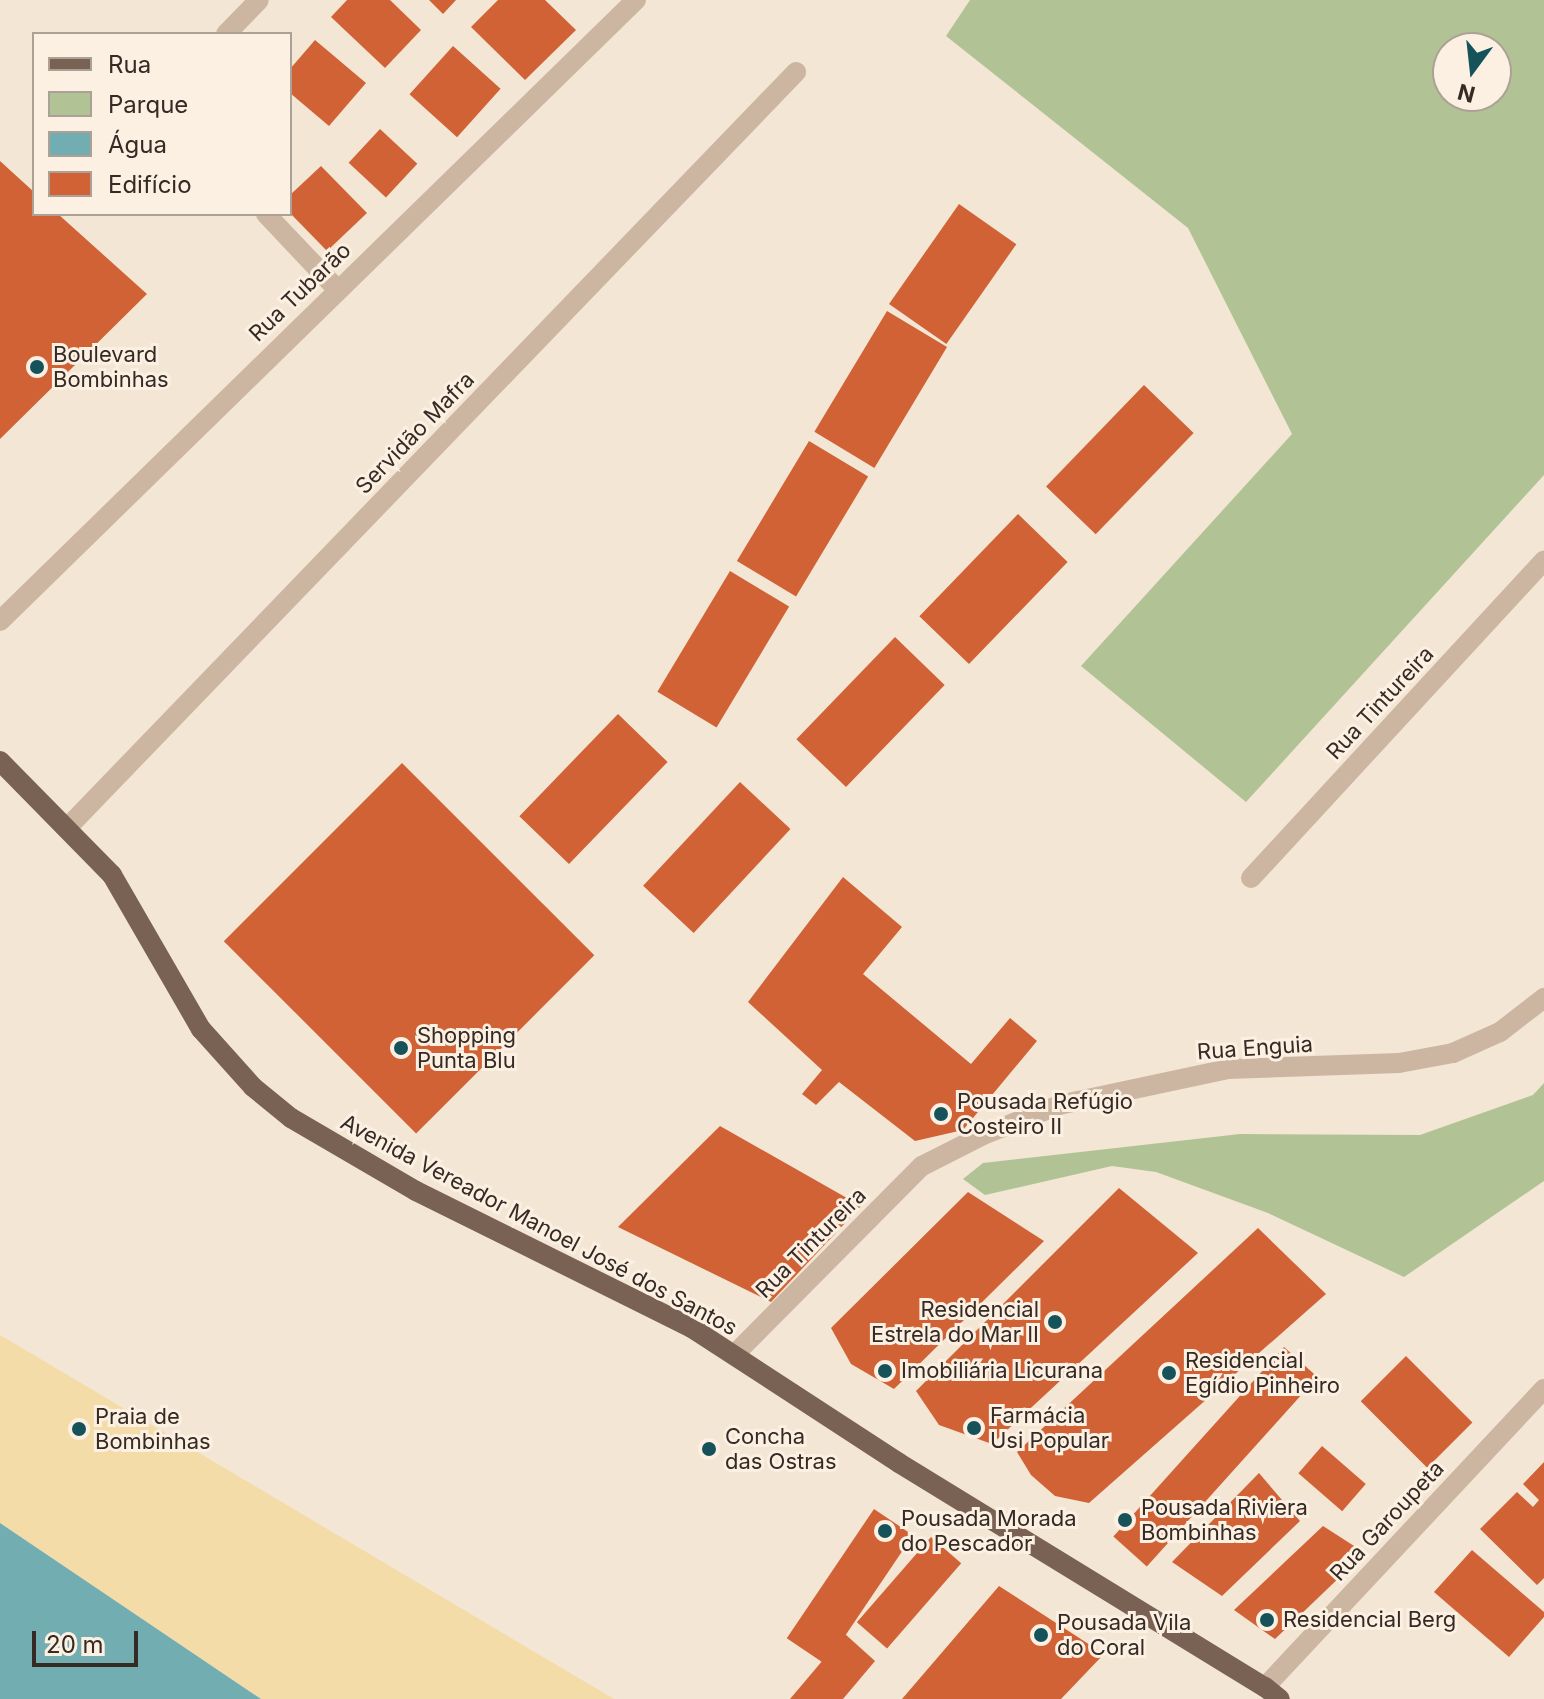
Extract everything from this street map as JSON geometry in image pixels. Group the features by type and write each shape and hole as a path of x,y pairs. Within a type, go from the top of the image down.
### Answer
{"main road":[{"name":"Avenida Vereador Manoel José dos Santos","path":"0,761 112,875 201,1029 244,1077 291,1118 416,1191 621,1290 735,1354 899,1463 1272,1693"}],"street":[{"path":"228,32 259,0"},
{"name":"Rua Tubarão","path":"0,621 636,0"},
{"name":"Servidão Mafra","path":"68,827 796,72"},
{"path":"268,216 337,289"},
{"name":"Rua Tintureira","path":"1251,878 1544,561"},
{"name":"Rua Enguia","path":"922,1166 983,1135 1059,1105 1124,1088 1228,1069 1399,1063 1453,1053 1500,1032 1544,998"},
{"name":"Rua Tintureira","path":"735,1354 922,1166"},
{"name":"Rua Garoupeta","path":"1272,1693 1544,1389"}],"green space":[{"path":"970,0 1544,0 1544,475 1246,802 1081,666 1292,434 1188,228 946,36"},
{"path":"1544,1083 1544,1181 1404,1277 1268,1213 1156,1172 1112,1166 985,1195 963,1179 983,1163 1240,1134 1420,1135 1533,1095"}],"sand":[{"name":"Praia de Bombinhas","path":"0,1335 614,1699 261,1699 0,1523"}],"water":[{"path":"0,1523 261,1699 0,1699"}],"building":[{"path":"347,0 390,0 421,30 385,68 331,17"},
{"path":"429,0 456,0 443,14"},
{"path":"498,0 545,0 576,30 525,80 471,27"},
{"path":"315,40 366,83 329,126 292,95 292,67"},
{"path":"453,46 501,89 457,137 410,94"},
{"path":"380,129 417,164 386,197 349,163"},
{"name":"Boulevard Bombinhas","path":"0,161 32,190 32,216 60,216 147,294 0,439"},
{"path":"321,166 367,213 327,251 292,215 292,193"},
{"path":"959,204 1016,244 946,344 889,304"},
{"path":"887,311 947,347 874,468 814,432"},
{"path":"1144,385 1194,433 1096,534 1046,486"},
{"path":"809,441 868,477 796,597 737,561"},
{"path":"1018,514 1068,562 969,664 919,616"},
{"path":"730,571 789,607 717,727 657,692"},
{"path":"895,637 945,685 846,787 796,739"},
{"path":"618,714 668,762 569,864 519,816"},
{"path":"402,763 594,955 416,1134 224,941"},
{"path":"740,782 790,829 694,933 643,886"},
{"path":"843,877 902,927 863,974 971,1064 1010,1018 1037,1041 963,1130 915,1141 839,1082 816,1105 802,1094 822,1070 748,1002"},
{"path":"720,1126 861,1206 771,1302 618,1227"},
{"name":"Residencial Estrela do Mar II","path":"1119,1188 1198,1253 992,1444 939,1425 916,1391"},
{"path":"968,1192 1044,1241 894,1389 851,1364 831,1328"},
{"name":"Residencial Egídio Pinheiro","path":"1258,1228 1326,1294 1089,1503 1055,1496 1031,1475 1017,1452"},
{"path":"1284,1347 1317,1377 1147,1567 1113,1537"},
{"path":"1406,1356 1472,1422 1427,1468 1361,1401"},
{"path":"1322,1446 1366,1484 1342,1511 1298,1473"},
{"path":"1544,1462 1544,1578 1537,1585 1480,1529 1517,1492 1533,1507 1539,1500 1523,1484"},
{"path":"1259,1473 1300,1521 1222,1596 1172,1562"},
{"path":"874,1509 913,1535 826,1665 787,1638"},
{"path":"1323,1526 1365,1553 1275,1639 1234,1610"},
{"path":"931,1537 961,1563 887,1649 857,1622"},
{"path":"1472,1550 1544,1612 1544,1617 1509,1657 1434,1592"},
{"path":"999,1586 1104,1654 1061,1699 902,1699"},
{"path":"845,1634 875,1661 843,1699 790,1699"}],"place":[{"name":"Boulevard Bombinhas","path":"37,367"},
{"name":"Shopping Punta Blu","path":"401,1048"},
{"name":"Pousada Refúgio Costeiro II","path":"941,1114"},
{"name":"Residencial Estrela do Mar II","path":"1055,1322"},
{"name":"Imobiliária Licurana","path":"885,1371"},
{"name":"Residencial Egídio Pinheiro","path":"1169,1373"},
{"name":"Farmácia Usi Popular","path":"974,1428"},
{"name":"Praia de Bombinhas","path":"79,1429"},
{"name":"Concha das Ostras","path":"709,1449"},
{"name":"Pousada Riviera Bombinhas","path":"1125,1520"},
{"name":"Pousada Morada do Pescador","path":"885,1531"},
{"name":"Residencial Berg","path":"1267,1620"},
{"name":"Pousada Vila do Coral","path":"1041,1635"}]}
